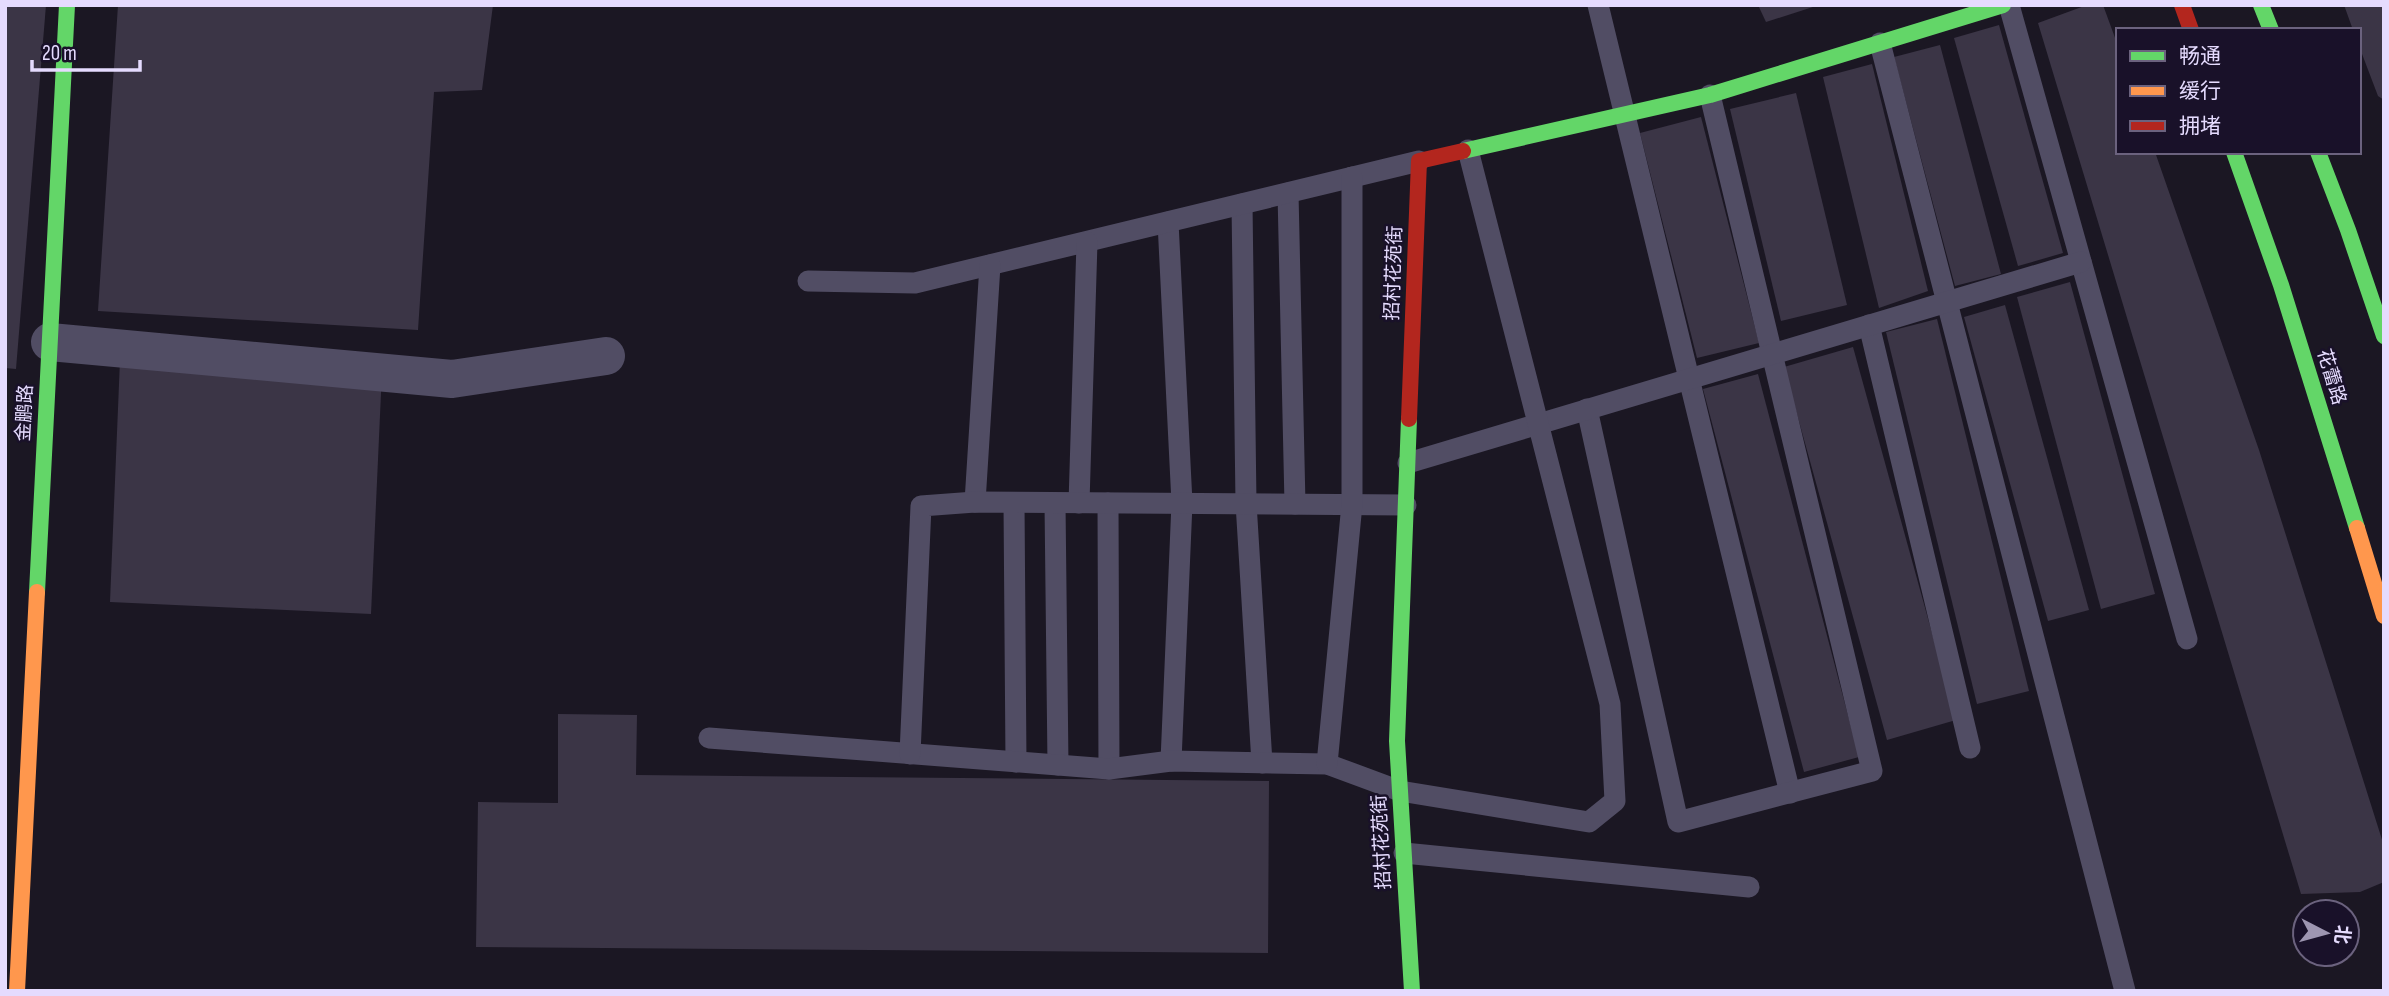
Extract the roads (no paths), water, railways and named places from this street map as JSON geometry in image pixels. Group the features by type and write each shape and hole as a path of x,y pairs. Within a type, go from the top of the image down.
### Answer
{"street":[{"name":"金鹏路","path":"17,991 67,5"},
{"path":"1419,161 1710,95 2003,5"},
{"path":"2182,5 2190,28"},
{"path":"2261,5 2270,28"},
{"name":"花蕾路","path":"2235,154 2281,285 2384,616"},
{"path":"2319,154 2384,336"},
{"name":"招村花苑街","path":"1412,991 1397,741 1419,161"},
{"path":"50,342 452,379 606,356"}],"lane":[{"path":"1598,5 1627,114 1790,793"},
{"path":"2008,5 2187,639"},
{"path":"1880,43 2125,991"},
{"path":"1587,409 1678,822 1872,771 1710,95"},
{"path":"709,738 1109,769 1171,761 1327,764 1400,791 1589,822 1615,801 1611,705 1468,150"},
{"path":"808,281 915,283 1419,161"},
{"path":"1327,764 1352,504 1352,177"},
{"path":"1288,193 1296,504"},
{"path":"1242,204 1246,503 1262,763"},
{"path":"1168,222 1182,503 1171,761"},
{"path":"1079,503 1087,242"},
{"path":"1408,463 2081,262"},
{"path":"975,502 990,265"},
{"path":"1868,325 1970,748"},
{"path":"910,754 921,506 975,502 1406,505"},
{"path":"1014,503 1016,762"},
{"path":"1055,503 1058,765"},
{"path":"1108,503 1109,769"},
{"path":"1404,853 1749,887"}]}
